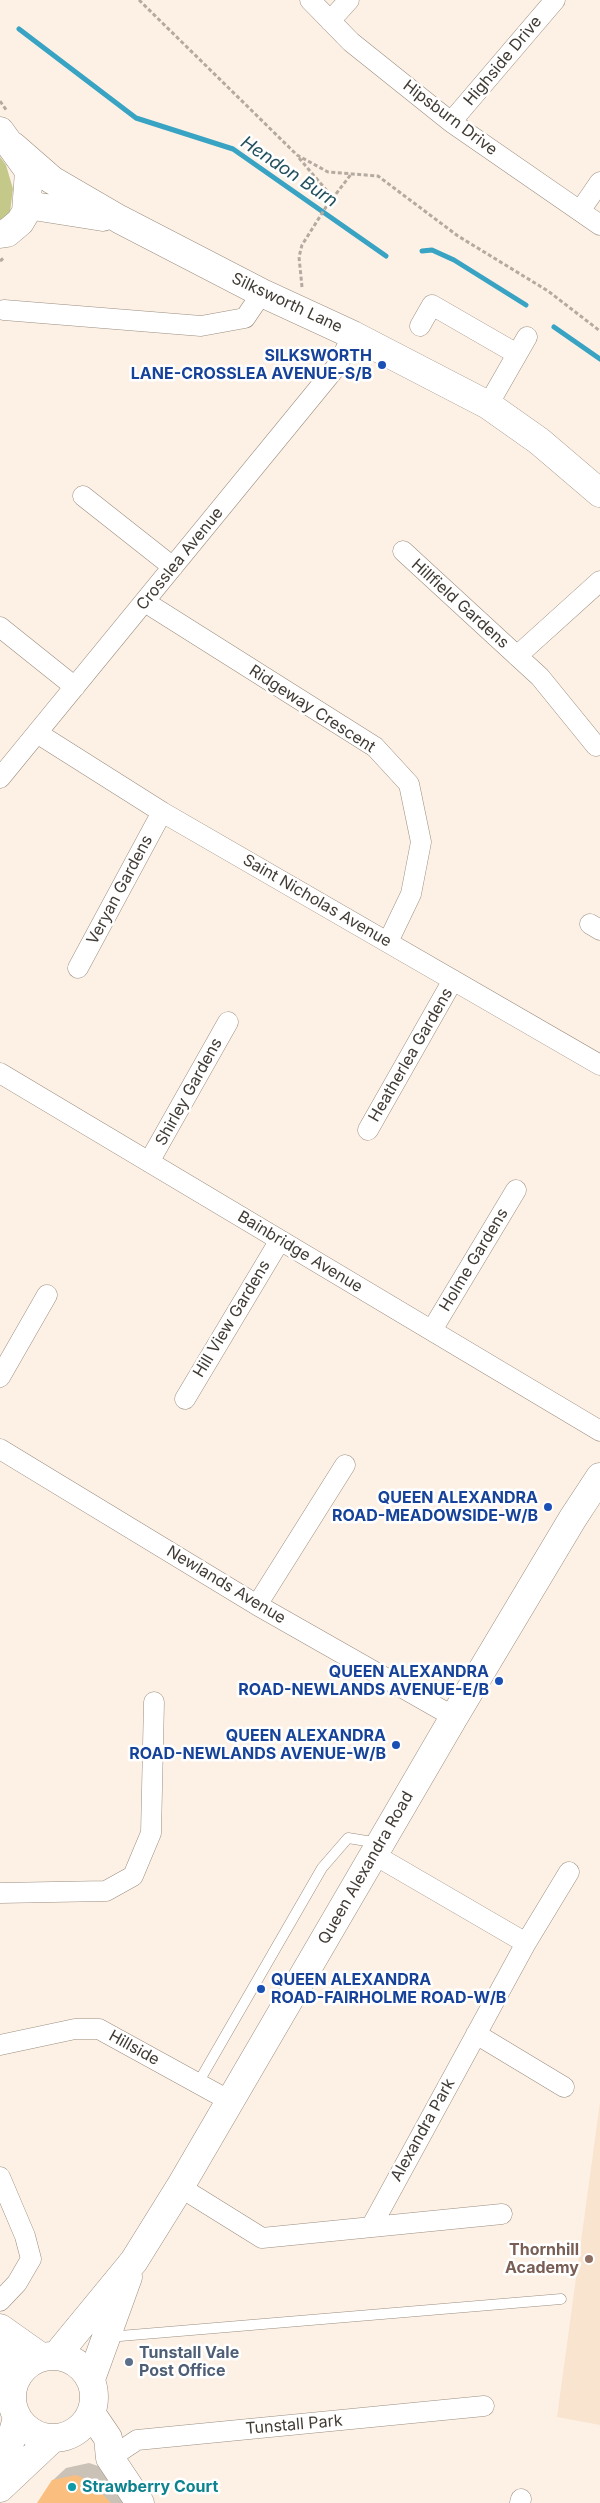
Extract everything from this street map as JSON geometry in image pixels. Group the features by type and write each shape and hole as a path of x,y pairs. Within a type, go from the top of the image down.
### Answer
{"street":[{"name":"Hipsburn Drive","path":"310,0 351,42 451,122 600,225"},
{"path":"330,21 350,0"},
{"name":"Highside Drive","path":"451,122 555,0"},
{"path":"2,236 20,222 27,205 29,171 6,138"},
{"name":"Silksworth Lane","path":"6,138 52,180 119,219 262,293 353,335 488,405 539,441 600,494"},
{"path":"580,211 600,182"},
{"name":"Silksworth Lane","path":"27,205 119,219"},
{"path":"4,310 201,326 245,318 262,293"},
{"path":"420,326 432,305 522,345 488,405"},
{"name":"Crosslea Avenue","path":"0,778 338,366 353,335"},
{"path":"83,496 173,567"},
{"name":"Hillfield Gardens","path":"403,551 540,677 596,746"},
{"name":"Hillfield Gardens","path":"518,656 600,581"},
{"name":"Ridgeway Crescent","path":"145,602 374,747 409,784 421,842 411,894 388,942"},
{"path":"0,627 75,687"},
{"name":"Saint Nicholas Avenue","path":"37,733 162,812 600,1065"},
{"name":"Veryan Gardens","path":"78,968 162,812"},
{"name":"Heatherlea Gardens","path":"368,1130 453,980"},
{"name":"Shirley Gardens","path":"149,1162 228,1022"},
{"name":"Bainbridge Avenue","path":"0,1073 600,1431"},
{"name":"Holme Gardens","path":"432,1330 516,1190"},
{"name":"Hill View Gardens","path":"185,1399 280,1240"},
{"path":"0,1377 47,1295"},
{"name":"Newlands Avenue","path":"0,1449 257,1605 454,1717"},
{"path":"257,1605 345,1465"},
{"name":"Queen Alexandra Road","path":"0,2478 15,2413 12,2393 15,2380 28,2364 49,2356 134,2261 180,2187 309,1968 376,1849 454,1717 600,1477"},
{"path":"0,1893 106,1891 133,1876 150,1832 154,1702"},
{"path":"376,1849 526,1943"},
{"name":"Alexandra Park","path":"371,2227 526,1943 569,1872"},
{"name":"Hillside","path":"0,2045 75,2029 99,2029 230,2101"},
{"path":"476,2034 564,2087"},
{"path":"0,2177 25,2236 31,2258 17,2283 0,2301"},
{"path":"180,2187 262,2238 502,2214"},
{"name":"Queen Alexandra Road","path":"91,2413 95,2393 91,2379 134,2261"},
{"path":"0,2328 49,2356 71,2359 82,2367 91,2379"},
{"path":"0,2347 15,2413 25,2428 38,2436 58,2438 110,2458"},
{"name":"Tunstall Park","path":"110,2458 137,2440 484,2406"},
{"path":"0,2488 58,2438 74,2433 85,2424 91,2413 108,2438 110,2458 140,2503"}],"lane":[{"path":"198,2083 322,1868 348,1838 376,1849"},
{"path":"106,2338 560,2298"}],"path":[{"path":"139,0 297,155 333,198"},
{"path":"297,155 328,172 378,176 458,236 548,291 600,331"},
{"path":"303,293 301,251 326,207 352,173"}],"shaded area":[{"name":"Thornhill Academy","path":"600,2102 600,2425 557,2417"}],"green space":[{"path":"0,157 6,165 13,189 10,212 0,223"}],"building":[{"name":"Strawberry Court","path":"76,2475 90,2481 111,2503 37,2503 52,2480"}],"waterway":[{"name":"Hendon Burn","path":"19,29 136,118 233,149 386,256"},
{"name":"Hendon Burn","path":"422,251 432,250 454,260 526,305"},
{"name":"Hendon Burn","path":"554,327 600,359"}],"place":[{"name":"SILKSWORTH LANE-CROSSLEA AVENUE-S/B","path":"382,365"},
{"name":"QUEEN ALEXANDRA ROAD-MEADOWSIDE-W/B","path":"548,1507"},
{"name":"QUEEN ALEXANDRA ROAD-NEWLANDS AVENUE-E/B","path":"499,1681"},
{"name":"QUEEN ALEXANDRA ROAD-NEWLANDS AVENUE-W/B","path":"396,1745"},
{"name":"QUEEN ALEXANDRA ROAD-FAIRHOLME ROAD-W/B","path":"261,1989"},
{"name":"Thornhill Academy","path":"589,2259"},
{"name":"Tunstall Vale Post Office","path":"129,2362"},
{"name":"Strawberry Court","path":"72,2487"}]}
